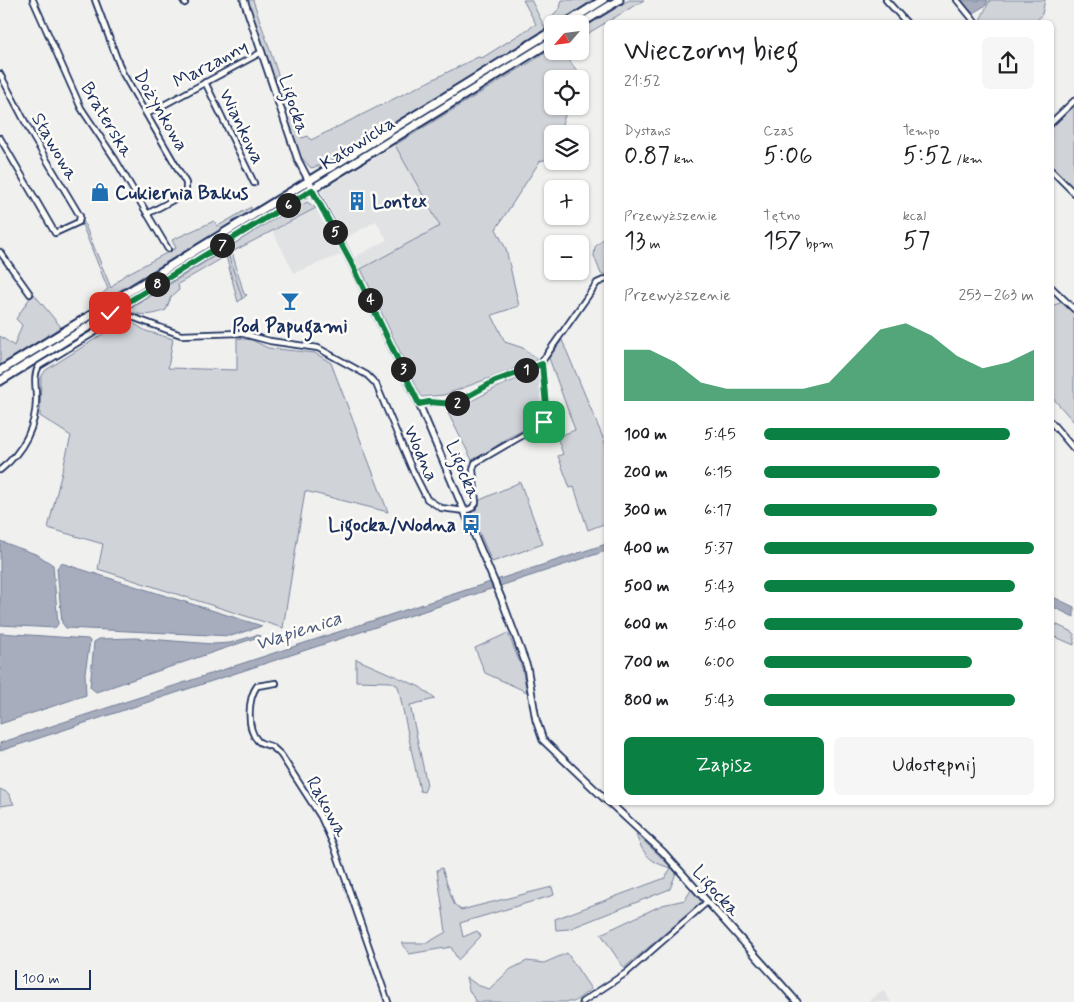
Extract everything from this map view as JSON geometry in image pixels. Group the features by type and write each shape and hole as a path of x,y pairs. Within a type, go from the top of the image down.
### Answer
{"main road":[{"path":"579,15 603,0"},
{"path":"589,18 619,0"},
{"name":"Katowicka","path":"0,371 544,36"},
{"name":"Katowicka","path":"0,381 544,46"}],"street":[{"name":"Braterska","path":"32,0 81,108 115,159 168,249"},
{"name":"Dożynkowa","path":"95,0 122,72 186,183 187,188 183,196 147,214"},
{"name":"Ligocka","path":"244,0 295,154 351,262 419,404 500,596 527,667 536,720 543,740 604,799"},
{"path":"886,0 904,20"},
{"path":"957,0 973,20"},
{"name":"Marzanny","path":"147,114 262,52"},
{"name":"Stawowa","path":"0,74 33,137 80,216 79,222 58,233 52,230 0,138"},
{"name":"Wiankowa","path":"205,82 254,183"},
{"path":"1054,120 1074,101"},
{"path":"1054,173 1074,193"},
{"path":"0,252 30,294"},
{"path":"419,404 429,402 454,404 495,381 542,364 580,306 597,283 604,280"},
{"path":"1054,289 1074,309"},
{"name":"Wodna","path":"0,470 27,439 33,423 36,400 35,375 39,366 115,320 122,317 132,317 181,335 240,333 270,342 318,348 367,376 376,384 427,499 441,508 465,511"},
{"path":"465,511 472,508 476,503 473,470 475,463 544,422 547,416 542,364"},
{"path":"1054,426 1074,449"},
{"name":"Rakowa","path":"276,683 257,686 251,694 251,725 254,735 260,743 272,746 281,755 321,817 334,846 388,1002"},
{"name":"Ligocka","path":"610,805 663,852 797,1002"},
{"path":"582,1002 626,973 707,902"}],"shaded area":[{"path":"247,0 253,0 295,125 302,138 308,136 311,140 478,57 482,58 536,24 523,0 531,0 544,26 544,31 327,164 311,168 300,156"},
{"path":"562,0 596,0 570,15 553,15 560,8"},
{"path":"629,0 644,0 610,20 604,20 604,24 589,33 589,24"},
{"path":"990,0 1045,0 1042,14 1038,20 980,20"},
{"path":"544,54 544,60 569,60 576,70 544,70 544,115 565,115 562,125 544,125 544,160 540,161 496,229 506,249 519,306 492,315 505,342 523,348 538,360 444,395 421,397 361,269 440,226 395,145"},
{"path":"1074,106 1074,190 1054,170 1054,125"},
{"name":"Lontex","path":"395,145 440,226 361,269 355,257 387,240 376,221 344,239 321,191"},
{"path":"307,202 316,208 232,252 244,294 247,295 238,302 226,256 178,284 179,290 171,297 166,310 147,315 127,311 296,205 298,207"},
{"path":"251,207 251,211 104,300 102,294 108,289 81,222 82,218 111,288 123,276 176,248 172,240 214,221 218,226"},
{"path":"316,208 342,254 294,273 273,232"},
{"path":"604,238 604,274 601,274 594,256 595,247"},
{"path":"33,293 61,327 0,365 0,336 14,346 22,325 16,319"},
{"path":"1063,302 1074,308 1074,422 1054,399 1054,305"},
{"path":"122,322 131,322 146,331 173,339 168,368 237,370 237,338 252,340 268,348 315,353 331,363 388,512 305,491 283,628 98,569 103,544 48,528 71,436 40,416 41,377 46,370"},
{"path":"562,340 604,440 604,524 588,530 574,487 570,488 558,456 563,454 557,437 575,430 549,358"},
{"path":"539,369 543,417 541,421 508,438 473,462 448,413 498,387"},
{"path":"520,482 543,544 492,562 471,513 477,509 478,501"},
{"path":"1054,623 1074,633 1074,645 1054,636"},
{"path":"508,633 522,668 527,692 485,673 475,648"},
{"path":"356,659 420,687 435,699 410,705 427,785 424,792 420,791 398,686 391,682 356,681"},
{"path":"0,789 8,793 14,804 0,806"},
{"path":"636,834 662,858 676,873 670,889 569,929 556,930 555,919 665,878 671,868 648,857 641,847"},
{"path":"442,868 454,904 461,910 552,887 554,895 460,923 463,937 477,931 481,936 458,960 451,947 409,954 402,943 427,943 446,932 437,870"},
{"path":"691,890 702,902 624,968 601,934 662,905 685,900"},
{"path":"567,953 591,989 574,1002 476,1002 469,990 466,977 477,985 489,989 511,969 527,961 544,963"},
{"path":"883,990 891,1002 867,1002"}],"water":[{"path":"960,0 988,0 986,5 973,13"},
{"path":"0,541 38,555 53,565 58,624 55,628 0,625"},
{"path":"604,545 604,552 0,751 0,743"},
{"path":"61,563 262,626 231,636 66,628 62,623 57,568"},
{"path":"1054,597 1074,607 1074,617 1054,607"},
{"path":"0,633 88,639 90,641 85,673 86,695 0,724"},
{"path":"256,635 261,636 96,692 90,687 94,642 99,639 135,638 213,644 230,643"}],"waterway":[{"path":"227,251 242,298"}],"place":[{"name":"Cukiernia Bakus","path":"100,192"},
{"name":"Lontex","path":"357,201"},
{"name":"Pod Papugami","path":"290,301"},
{"name":"Ligocka/Wodna","path":"471,524"}],"route":[{"path":"110,313 312,190 351,262 419,404 429,402 454,404 495,381 542,364 547,416 544,422"}],"water label":[{"name":"Wapienica","path":"298,630"}]}
